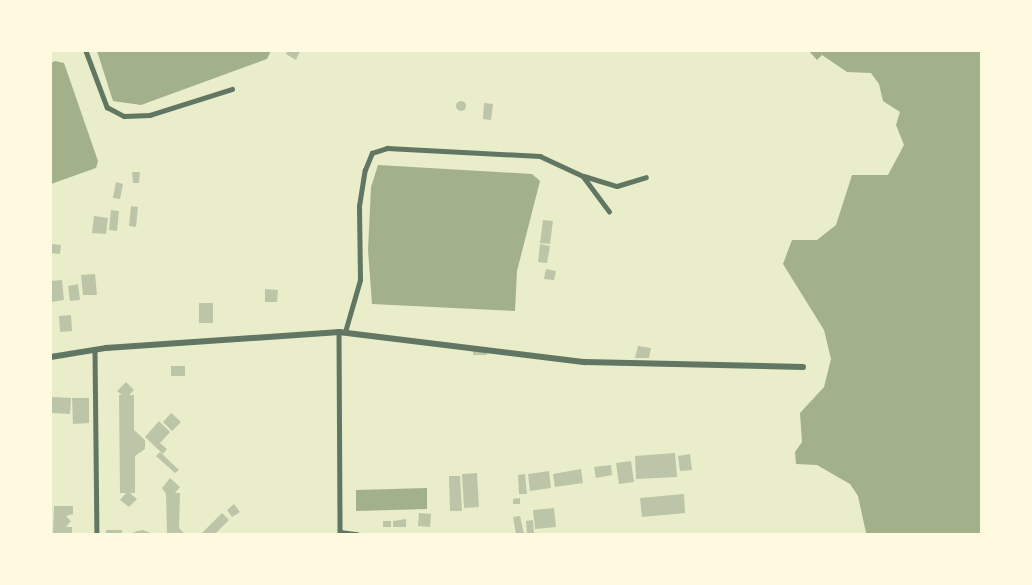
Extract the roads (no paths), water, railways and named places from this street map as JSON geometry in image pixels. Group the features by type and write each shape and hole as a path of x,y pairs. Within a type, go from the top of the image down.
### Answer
{"street":[{"path":"86,51 107,107 124,116 150,115 232,89"},
{"path":"357,534 340,533 342,332 360,280 360,206 365,170 372,153 388,148 540,156 583,176 617,186 646,177"},
{"path":"583,176 609,211"},
{"path":"51,357 96,350 342,332 585,362 803,367"},
{"path":"96,350 97,534"}]}
